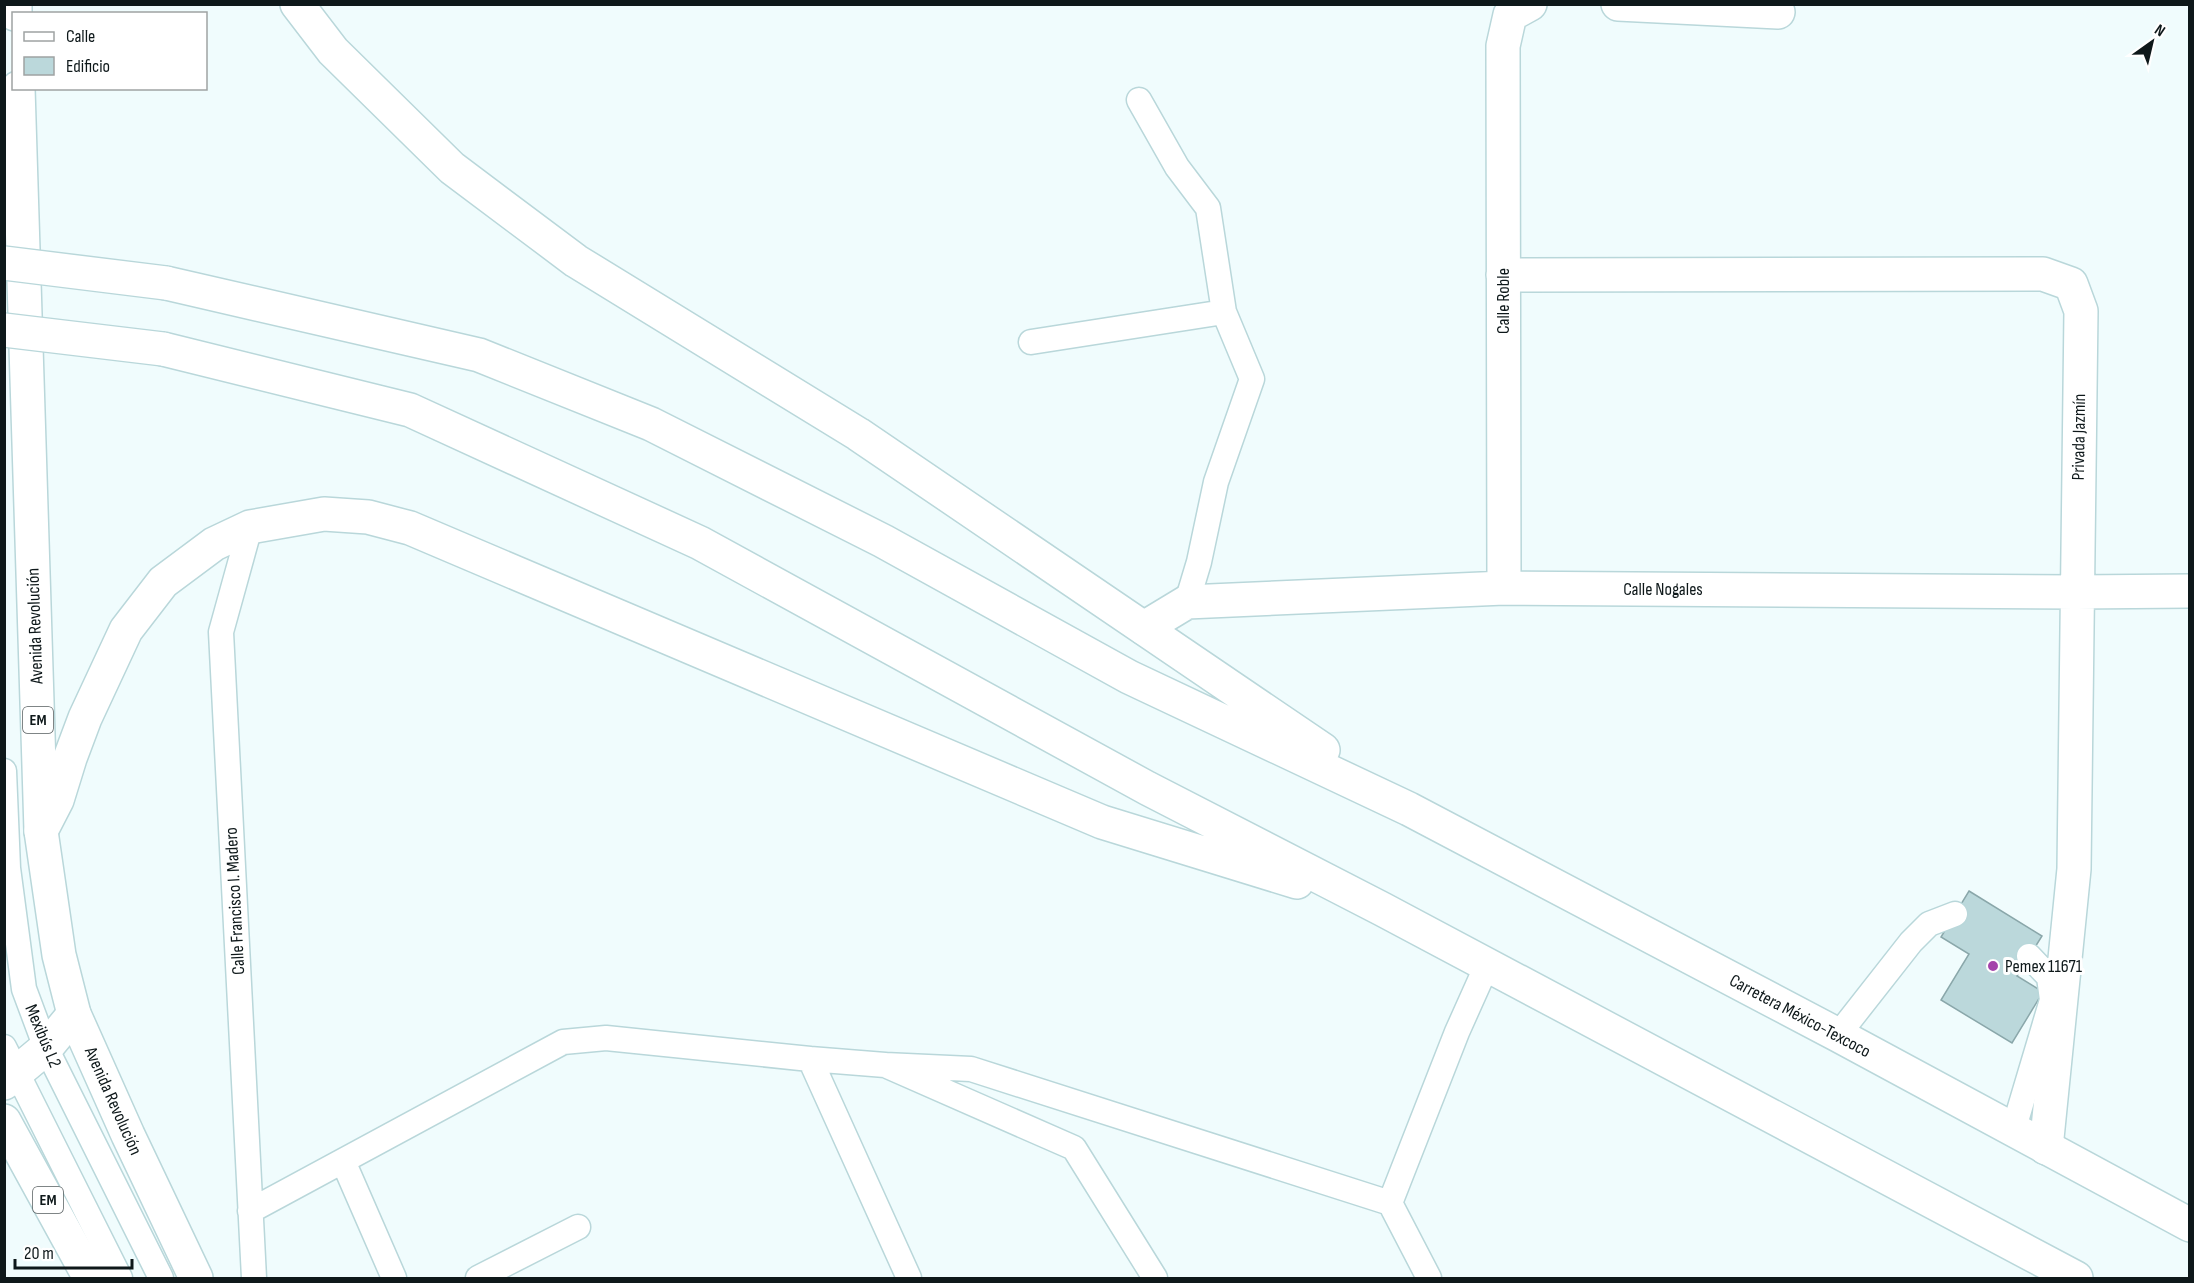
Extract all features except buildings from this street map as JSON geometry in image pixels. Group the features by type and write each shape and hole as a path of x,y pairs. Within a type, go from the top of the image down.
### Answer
{"main road":[{"path":"297,4 333,51 452,168 576,261 858,434 1409,809"},
{"path":"1618,4 1778,12"},
{"name":"Calle Roble","path":"1503,588 1503,46 1520,10"},
{"name":"Avenida Revolución","path":"18,90 41,831 59,955 74,1014 196,1278"},
{"path":"4,263 166,283 479,355 651,424 883,541 1130,677 1409,809"},
{"name":"Privada Jazmín","path":"1503,275 2043,274 2071,285 2081,310 2074,869 2046,1148"},
{"path":"4,330 163,349 410,410 700,543 1147,788 1382,909 2076,1278"},
{"path":"41,831 57,800 69,758 85,718 126,630 163,582 213,544 250,527 324,514 368,517 410,528 1102,822 1382,909"},
{"name":"Calle Nogales","path":"1144,628 1187,602 1503,588 2190,591"},
{"name":"Carretera México-Texcoco","path":"1409,809 1838,1035 2190,1225"},
{"path":"9,1068 46,1048 74,1014"},
{"name":"EM","path":"4,1121 85,1274"}],"lane":[{"path":"1139,100 1177,167 1208,208 1224,312 1252,379 1216,482 1199,562 1187,602"},
{"path":"1031,342 1224,312"},
{"name":"Calle Francisco I. Madero","path":"250,527 221,632 254,1278"},
{"name":"Mexibús L2","path":"4,771 8,868 24,989 46,1048 161,1278"},
{"path":"1838,1035 1911,942 1929,924 1955,914"},
{"path":"2013,1131 2052,1000 2049,977 2029,956"},
{"path":"1390,1203 1457,1032 1487,965"},
{"path":"250,1211 563,1042 606,1038 810,1059 971,1069 1390,1203 1429,1278"},
{"path":"810,1059 909,1278"},
{"path":"885,1065 1074,1149 1155,1278"},
{"name":"Mexibús L2","path":"9,1068 120,1278"},
{"path":"343,1161 394,1278"},
{"path":"478,1278 578,1227"}],"place":[{"name":"Pemex 11671","path":"1993,966"}]}
